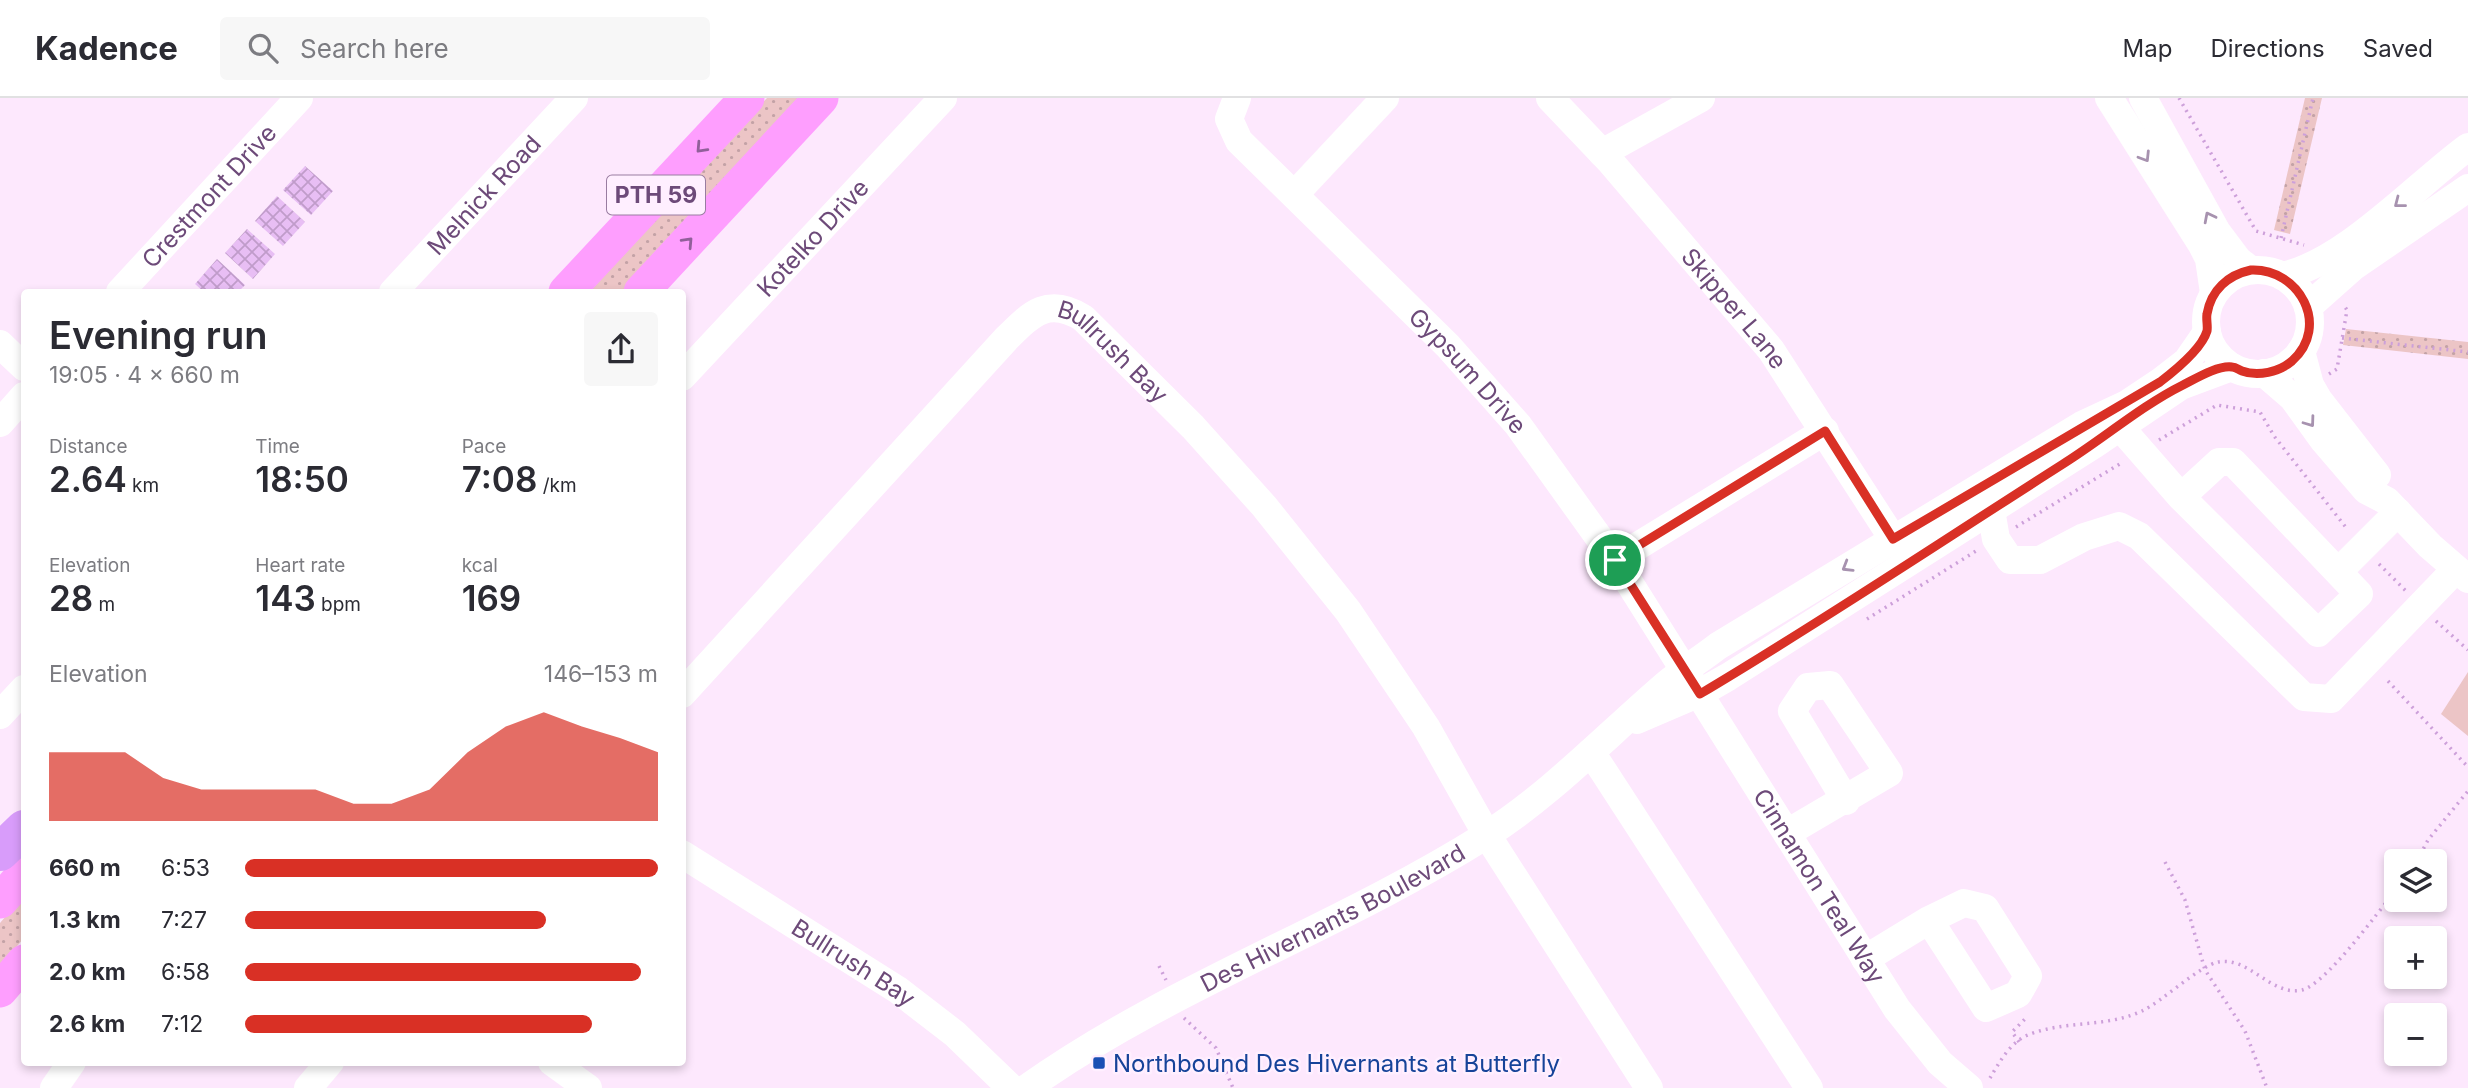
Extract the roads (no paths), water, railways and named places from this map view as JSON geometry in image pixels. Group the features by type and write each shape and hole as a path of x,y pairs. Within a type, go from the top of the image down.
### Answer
{"highway":[{"path":"0,852 21,832"}],"main road":[{"name":"PTH 59","path":"569,289 747,98"},
{"name":"PTH 59","path":"644,289 821,98"},
{"path":"0,901 21,877"},
{"path":"0,990 21,966"}],"street":[{"name":"Crestmont Drive","path":"123,289 299,98"},
{"name":"Melnick Road","path":"396,289 574,98"},
{"name":"Kotelko Drive","path":"686,373 943,98"},
{"name":"Gypsum Drive","path":"1237,98 1229,119 1232,131 1384,281 1518,425 1615,560 1692,682"},
{"path":"1295,194 1385,98"},
{"name":"Skipper Lane","path":"1550,98 1602,153 1771,350 1893,539"},
{"path":"1602,153 1701,98"},
{"path":"2109,98 2202,245 2209,259 2214,293"},
{"path":"2143,98 2217,232 2238,260 2251,270"},
{"path":"2282,276 2316,264 2341,247 2468,146"},
{"path":"2308,307 2353,267 2468,188"},
{"path":"2251,270 2282,276 2302,295 2308,307 2309,330 2301,351 2291,362 2264,373 2252,374 2232,367 2216,352 2207,332 2208,306 2214,293 2230,278 2251,270"},
{"name":"Bullrush Bay","path":"686,690 1006,338 1038,311 1053,307 1069,310 1083,318 1265,506 1323,580 1426,727 1487,835"},
{"name":"Des Hivernants Boulevard","path":"1692,682 1741,631 2082,425 2138,396 2187,361 2207,332"},
{"path":"0,344 21,364"},
{"path":"2301,351 2310,385 2379,477 2393,506"},
{"name":"Des Hivernants Boulevard","path":"1027,1088 1102,1037 1384,894 1487,835 1622,726 1692,682 1991,510 2180,386 2232,367"},
{"path":"1991,510 1996,539 2010,560 2040,560 2084,537 2119,526 2139,536 2304,697 2331,699 2462,574 2430,546 2393,506 2366,490 2292,398 2264,373"},
{"path":"0,423 21,399"},
{"path":"2120,427 2181,498 2318,634 2359,594 2233,462 2219,462 2181,498"},
{"path":"1615,560 1825,431"},
{"path":"2339,571 2393,506"},
{"name":"Cinnamon Teal Way","path":"1692,682 1865,960 1921,1042 1971,1085"},
{"path":"0,715 21,691"},
{"path":"1591,752 1809,1088"},
{"path":"1787,834 1846,800"},
{"path":"1487,835 1649,1088"},
{"name":"Bullrush Bay","path":"686,857 898,990 955,1034 1011,1088"},
{"path":"1865,960 1929,920"},
{"path":"54,1088 69,1066"},
{"path":"308,1088 327,1066"},
{"path":"558,1066 588,1088"}],"place":[{"name":"Northbound Des Hivernants at Butterfly","path":"1099,1063"}]}
